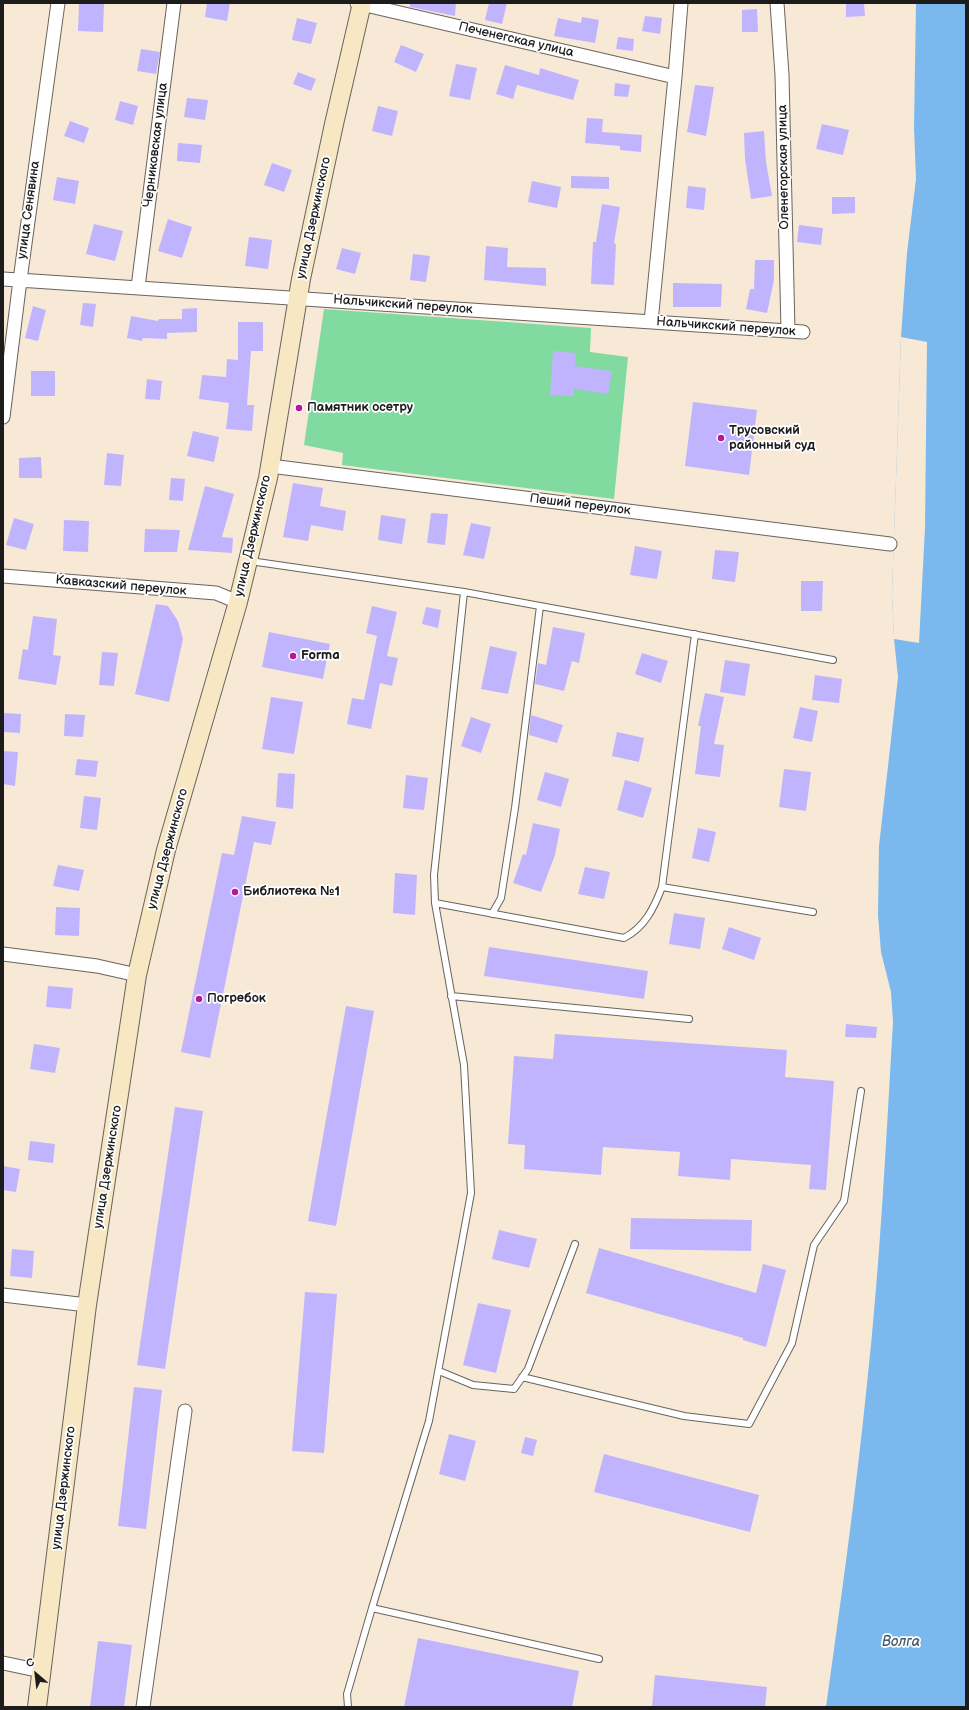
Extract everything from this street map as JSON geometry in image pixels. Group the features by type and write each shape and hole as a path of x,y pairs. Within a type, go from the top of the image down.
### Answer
{"main road":[{"name":"улица Дзержинского","path":"37,1707 87,1305 137,975 166,850 238,602 270,466 301,279 360,3"}],"street":[{"name":"улица Сенявина","path":"3,417 58,3"},
{"name":"Черниковская улица","path":"138,287 174,3"},
{"name":"Печенегская улица","path":"360,3 675,77"},
{"path":"651,322 681,3"},
{"name":"Оленегорская улица","path":"777,3 782,75 788,331"},
{"name":"Нальчикский переулок","path":"3,278 803,332"},
{"name":"Пеший переулок","path":"270,466 890,544"},
{"name":"Кавказский переулок","path":"3,576 216,593 238,602"},
{"path":"3,954 97,966 137,975"},
{"path":"3,1295 87,1305"},
{"path":"143,1707 185,1411"},
{"path":"3,1663 41,1671"}],"lane":[{"path":"248,560 464,592 833,660"},
{"path":"348,1707 347,1694 430,1421 471,1193 464,1065 435,903 434,875 464,592"},
{"path":"492,914 501,898 516,808 540,606"},
{"path":"435,903 624,938 635,932 643,924 655,904 662,887 695,634"},
{"path":"662,887 813,912"},
{"path":"451,996 689,1019"},
{"path":"522,1377 684,1416 749,1424 792,1343 814,1245 844,1201 861,1091"},
{"path":"439,1372 473,1385 514,1389 528,1369 575,1244"},
{"path":"372,1608 599,1659"}],"green space":[{"path":"324,309 591,328 590,352 628,357 614,499 342,465 343,453 304,445"}],"water":[{"name":"Волга","path":"916,3 966,3 966,1707 826,1707 843,1586 872,1339 893,1022 891,992 881,952 878,915 879,846 898,677 894,639 892,593 901,337 907,253 916,179 914,128"}],"pier":[{"path":"901,337 927,342 925,528 919,643 894,639 892,593"}],"building":[{"path":"79,3 104,3 103,32 78,31"},
{"path":"207,3 230,3 227,21 205,17"},
{"path":"410,3 456,3 455,16 410,7"},
{"path":"489,3 507,3 502,24 485,20"},
{"path":"846,3 864,3 865,16 846,17"},
{"path":"757,9 758,32 742,32 742,10"},
{"path":"645,16 662,18 660,34 642,31"},
{"path":"582,17 599,20 595,43 554,36 558,18 581,23"},
{"path":"297,18 317,23 311,44 292,40"},
{"path":"618,37 634,39 633,51 616,49"},
{"path":"401,45 424,54 416,72 394,62"},
{"path":"141,49 160,52 156,74 137,71"},
{"path":"456,64 477,68 470,100 449,96"},
{"path":"505,65 539,75 540,68 579,80 573,100 517,85 513,99 496,94"},
{"path":"298,72 316,79 311,91 293,84"},
{"path":"615,83 630,85 628,97 614,96"},
{"path":"695,85 714,87 706,136 687,132"},
{"path":"187,98 208,100 205,120 184,117"},
{"path":"120,101 138,106 133,125 115,120"},
{"path":"378,106 398,111 392,136 372,131"},
{"path":"587,118 603,119 602,132 642,135 641,152 620,150 620,146 585,143"},
{"path":"70,121 89,128 84,143 64,136"},
{"path":"822,124 849,130 843,155 816,149"},
{"path":"764,131 766,162 772,196 751,199 745,159 744,133"},
{"path":"178,143 202,145 200,163 177,161"},
{"path":"272,163 292,170 284,192 264,185"},
{"path":"571,176 609,177 609,189 571,188"},
{"path":"57,177 79,181 75,204 53,200"},
{"path":"532,181 561,187 557,208 528,202"},
{"path":"688,186 706,188 704,210 686,208"},
{"path":"832,197 855,197 855,213 832,214"},
{"path":"602,204 620,207 614,243 616,244 614,285 591,284 593,242 596,242"},
{"path":"168,219 192,227 182,258 158,251"},
{"path":"94,224 123,231 115,261 86,254"},
{"path":"799,225 823,228 821,245 797,242"},
{"path":"249,237 272,240 268,269 245,266"},
{"path":"486,246 508,248 507,267 546,268 546,286 484,280"},
{"path":"342,248 361,253 355,274 336,269"},
{"path":"413,254 430,256 426,282 410,280"},
{"path":"755,260 774,260 774,280 767,313 746,309 750,289 754,289"},
{"path":"673,283 722,284 721,307 673,307"},
{"path":"83,303 96,304 93,327 80,325"},
{"path":"33,306 46,310 38,341 25,338"},
{"path":"197,308 197,332 167,333 167,339 143,338 142,341 127,338 131,316 158,321 159,319 182,319 182,309"},
{"path":"238,322 263,322 263,351 251,351 247,405 254,405 252,431 226,429 229,403 199,399 202,375 226,377 227,359 238,360"},
{"path":"553,351 576,353 575,366 612,371 608,394 574,389 574,396 550,395"},
{"path":"31,371 55,371 55,396 31,396"},
{"path":"147,379 162,381 160,400 145,399"},
{"name":"Трусовский районный суд","path":"693,402 757,410 749,475 685,466"},
{"path":"193,431 219,437 214,462 187,456"},
{"path":"107,453 124,455 121,486 104,485"},
{"path":"41,457 42,478 19,478 19,458"},
{"path":"171,478 185,479 183,501 169,500"},
{"path":"293,483 323,488 320,506 346,511 343,531 311,525 308,541 283,537"},
{"path":"205,486 234,494 222,537 233,538 232,553 188,550"},
{"path":"431,513 448,514 445,545 427,543"},
{"path":"381,515 406,519 402,544 378,540"},
{"path":"14,518 34,524 26,550 6,545"},
{"path":"64,520 89,521 88,552 63,551"},
{"path":"471,523 491,527 484,559 463,555"},
{"path":"145,529 180,530 177,552 144,552"},
{"path":"635,546 662,551 657,579 630,575"},
{"path":"715,550 739,552 735,582 712,579"},
{"path":"801,581 823,581 822,611 801,611"},
{"path":"156,604 168,606 178,621 183,639 169,702 135,694"},
{"path":"372,606 397,612 387,656 398,658 392,686 380,683 371,729 347,724 352,698 364,700 377,636 366,633"},
{"path":"426,607 441,610 438,628 422,624"},
{"path":"33,616 57,619 53,655 61,656 56,685 18,679 23,649 28,650"},
{"path":"553,627 585,633 579,663 572,661 564,691 535,684 538,663 546,665"},
{"path":"269,632 330,644 323,679 262,667"},
{"path":"490,646 517,652 508,694 481,689"},
{"path":"102,652 118,653 114,686 99,685"},
{"path":"642,653 668,661 661,683 635,674"},
{"path":"725,660 750,664 745,696 720,692"},
{"path":"815,675 842,679 839,703 812,700"},
{"path":"705,693 724,697 714,744 724,745 720,777 695,774 701,726 698,726"},
{"path":"271,697 303,702 294,754 262,749"},
{"path":"800,707 818,711 812,742 793,738"},
{"path":"4,713 21,714 20,733 3,732"},
{"path":"65,714 85,715 83,737 64,736"},
{"path":"531,715 563,725 557,743 529,735"},
{"path":"471,717 491,724 481,753 461,746"},
{"path":"617,732 644,738 639,762 612,756"},
{"path":"3,751 18,752 15,786 3,784"},
{"path":"77,759 98,761 96,777 75,775"},
{"path":"784,769 811,772 806,811 779,807"},
{"path":"545,772 569,779 561,807 537,800"},
{"path":"278,773 295,774 293,809 276,807"},
{"path":"406,775 428,778 424,810 403,808"},
{"path":"625,780 652,788 643,818 617,810"},
{"path":"84,796 101,798 97,830 80,828"},
{"path":"242,816 276,822 271,845 254,842 210,1058 181,1052 222,853 234,855"},
{"path":"533,823 560,829 555,855 541,892 513,883 523,854 526,855"},
{"path":"698,828 716,832 709,862 692,858"},
{"path":"58,865 84,870 79,891 53,886"},
{"path":"585,867 610,872 604,899 578,894"},
{"path":"395,873 417,875 415,915 393,913"},
{"path":"56,907 80,908 79,936 55,935"},
{"path":"674,913 705,918 700,949 669,944"},
{"path":"729,927 761,938 754,960 722,949"},
{"path":"489,947 648,971 644,999 484,976"},
{"path":"48,986 73,988 71,1009 46,1007"},
{"path":"346,1006 374,1011 336,1226 308,1221"},
{"path":"846,1024 877,1027 876,1038 845,1037"},
{"path":"555,1034 787,1050 785,1077 834,1081 826,1190 809,1189 811,1165 731,1159 730,1180 678,1176 680,1152 603,1147 601,1175 524,1169 525,1145 508,1144 514,1056 553,1059"},
{"path":"34,1044 60,1048 55,1073 30,1069"},
{"path":"175,1107 203,1111 165,1369 137,1365"},
{"path":"30,1141 55,1144 53,1163 28,1160"},
{"path":"3,1166 20,1169 16,1192 3,1190"},
{"path":"631,1218 752,1220 751,1251 630,1249"},
{"path":"499,1230 537,1239 529,1268 492,1259"},
{"path":"599,1248 756,1293 763,1264 786,1270 766,1347 743,1340 743,1338 586,1293"},
{"path":"12,1249 34,1251 32,1278 10,1276"},
{"path":"305,1292 337,1294 324,1453 292,1451"},
{"path":"478,1303 511,1310 496,1373 463,1365"},
{"path":"134,1387 162,1390 146,1529 118,1526"},
{"path":"449,1434 476,1441 465,1481 439,1474"},
{"path":"525,1437 537,1440 533,1456 521,1453"},
{"path":"604,1454 759,1495 750,1532 594,1492"},
{"path":"418,1638 579,1671 572,1707 404,1707"},
{"path":"98,1641 132,1645 124,1707 90,1707"},
{"path":"655,1675 767,1687 765,1707 652,1707"}],"place":[{"name":"Памятник осетру","path":"299,408"},
{"name":"Трусовский районный суд","path":"721,438"},
{"name":"Forma","path":"293,656"},
{"name":"Библиотека №1","path":"235,892"},
{"name":"Погребок","path":"199,999"}]}
